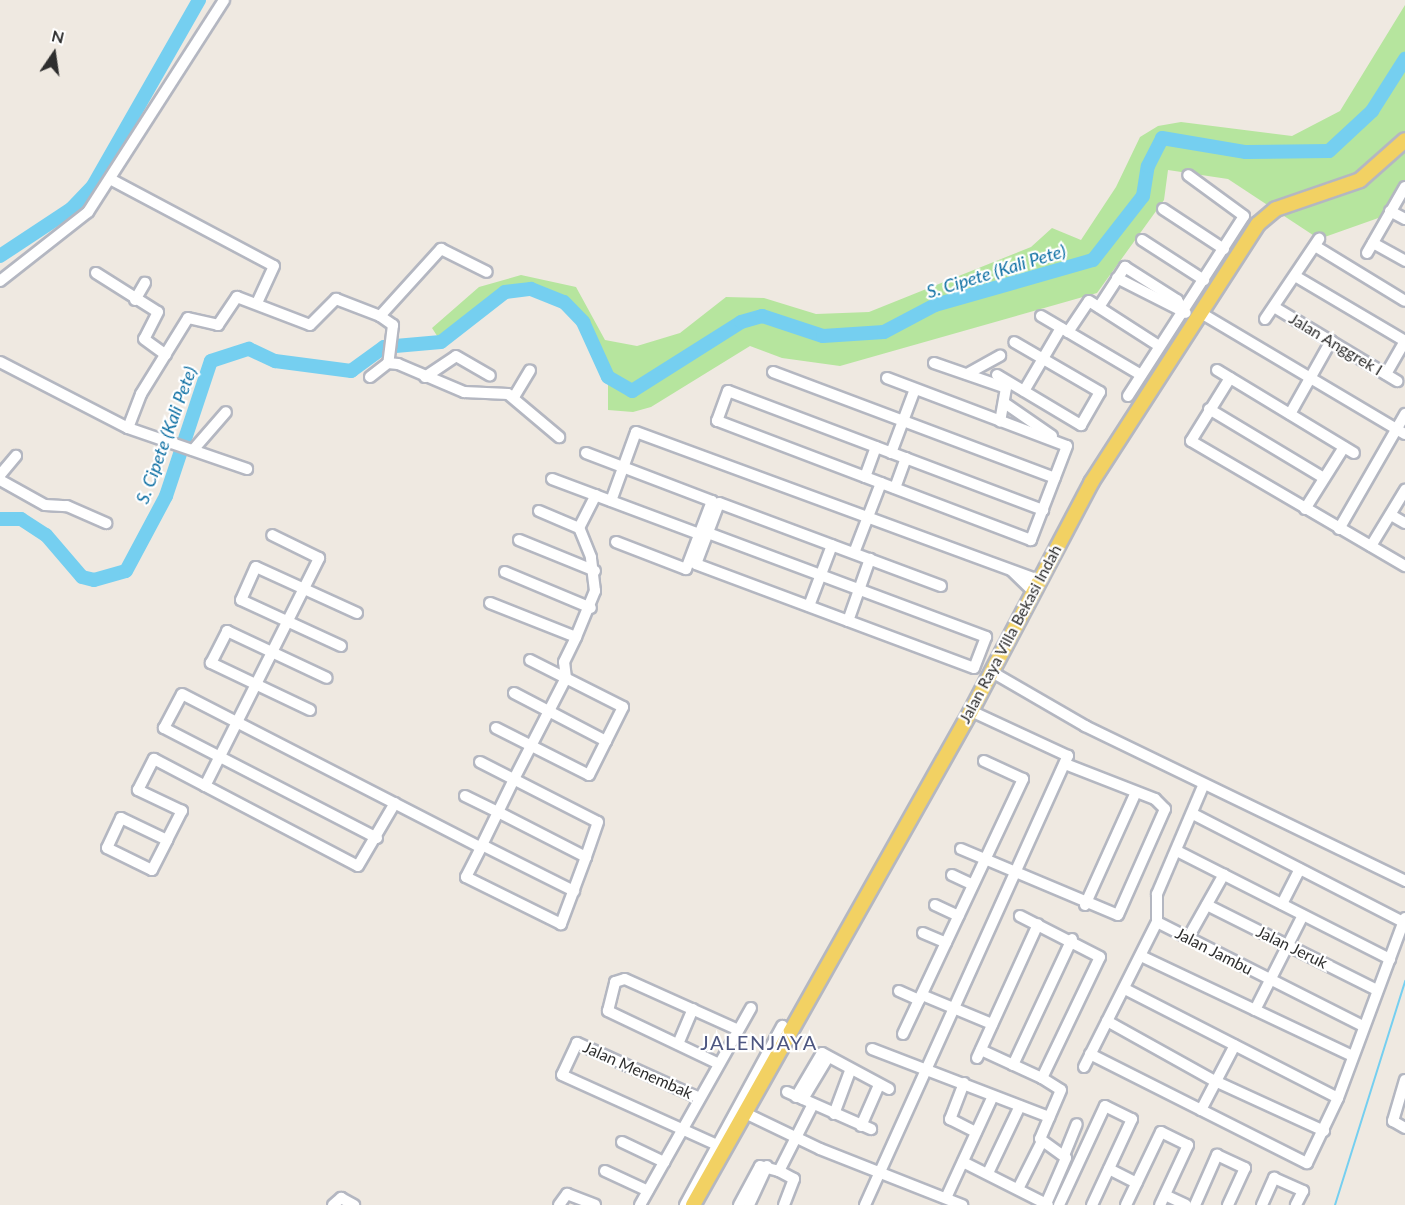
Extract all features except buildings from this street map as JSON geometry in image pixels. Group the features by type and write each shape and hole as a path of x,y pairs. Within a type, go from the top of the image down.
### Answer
{"main road":[{"name":"Jalan Raya Villa Bekasi Indah","path":"693,1205 721,1147 971,711 1035,585 1091,483 1266,216 1360,180 1401,151 1405,140"}],"street":[{"path":"0,281 79,223 112,180 224,0"},
{"path":"1128,396 1224,249 1244,213 1188,175"},
{"path":"112,180 274,266 256,303"},
{"path":"1405,187 1370,248 1405,261"},
{"path":"1163,209 1224,249"},
{"path":"1390,211 1405,219"},
{"path":"1142,240 1204,280"},
{"path":"1265,319 1317,242 1405,301"},
{"path":"380,316 439,249 487,272"},
{"path":"1099,307 1117,278 1128,268 1177,300 1184,312"},
{"path":"96,273 135,300 158,312 144,339 166,355"},
{"path":"1295,276 1405,341 1386,374"},
{"path":"1117,278 1184,312 1199,317 1400,432"},
{"path":"135,300 146,284"},
{"path":"128,428 188,318 218,325 237,297 313,325 336,299 392,322 393,339 389,359 370,377"},
{"path":"1024,391 1043,359 1082,304 1099,307 1159,346"},
{"name":"Jalan Anggrek I","path":"1274,307 1397,381"},
{"path":"1041,316 1141,375"},
{"path":"1290,414 1331,341"},
{"path":"934,363 967,374 993,378 1024,391 1081,425 1100,392 1014,342"},
{"path":"425,377 456,356 490,376"},
{"path":"967,374 1000,356 993,378"},
{"path":"389,359 425,377 468,393 514,397 559,437"},
{"path":"0,362 128,428 247,469"},
{"path":"514,397 530,370"},
{"path":"1216,370 1349,450 1324,478 1305,509"},
{"path":"773,372 1055,478"},
{"path":"887,378 1067,446"},
{"path":"993,378 1006,388 1006,404 1000,421"},
{"path":"1230,378 1191,441 1405,566"},
{"path":"891,453 915,389"},
{"path":"1043,510 728,391 717,421 1031,540 1043,510 1067,446"},
{"path":"1006,404 1067,446"},
{"path":"1209,409 1324,478"},
{"path":"191,449 226,412"},
{"path":"1339,529 1400,432 1405,414"},
{"path":"611,501 636,432 1012,571 1035,585"},
{"path":"865,477 876,447"},
{"path":"552,479 611,501 703,534 859,590 986,637 974,668 696,564 703,534 712,501 586,453"},
{"path":"16,456 0,477 45,505 67,506 106,523"},
{"path":"895,488 906,459"},
{"path":"852,552 878,482"},
{"path":"1371,546 1405,490"},
{"path":"579,528 596,495"},
{"path":"616,543 686,569 719,503 941,586"},
{"path":"480,762 514,779 598,822 561,924 466,877 514,779 566,678 564,662 591,608 595,571 579,528 539,511"},
{"path":"1391,515 1405,523"},
{"path":"205,786 319,558 272,535"},
{"path":"519,540 595,571"},
{"path":"809,606 832,545"},
{"path":"848,621 870,559"},
{"path":"341,646 241,600 256,567 357,614"},
{"path":"505,572 591,608"},
{"path":"490,603 576,637"},
{"path":"310,710 211,663 227,631 327,678"},
{"path":"496,728 589,775 623,707 530,660"},
{"path":"992,672 1203,786 1405,881"},
{"path":"514,693 606,741"},
{"path":"377,838 164,728 182,694 574,891"},
{"path":"865,1205 922,1071 1065,764 1066,752 971,711"},
{"path":"167,840 121,818 107,848 152,870 182,811 138,790 154,759 358,866 377,838 395,803"},
{"path":"903,1034 1023,779 984,761"},
{"path":"961,849 1014,875 1113,917 1124,904 1164,813 1159,801 1065,764"},
{"path":"1084,1067 1157,922 1157,894 1203,786"},
{"path":"1085,905 1136,792"},
{"path":"465,796 586,857"},
{"path":"1090,1054 1305,1163 1324,1131 1404,920 1193,814"},
{"path":"1177,850 1390,959"},
{"path":"1281,904 1300,869"},
{"path":"952,874 973,885"},
{"path":"1188,938 1224,874"},
{"path":"935,905 959,916"},
{"name":"Jalan Jeruk","path":"1207,905 1377,990"},
{"path":"1255,1010 1303,915"},
{"path":"1020,916 1072,939 1100,957 1042,1078"},
{"name":"Jalan Jambu","path":"1157,922 1363,1026"},
{"path":"1019,1187 1042,1141 1049,1117 1061,1090 1042,1078 1013,1065 979,1054 1038,924"},
{"path":"923,933 946,943"},
{"path":"1013,1065 1072,939"},
{"path":"1141,956 1353,1056"},
{"path":"717,1063 606,1009 615,982 625,979 736,1029"},
{"path":"1125,989 1338,1098"},
{"path":"899,991 992,1024"},
{"path":"640,1205 736,1029 751,1008"},
{"path":"678,1044 693,1009"},
{"path":"1107,1021 1215,1081 1324,1131"},
{"path":"684,1205 721,1147 782,1026"},
{"name":"Jalan Menembak","path":"683,1128 562,1077 576,1043 699,1098"},
{"path":"1201,1110 1235,1045"},
{"path":"872,1049 922,1071 963,1083 1049,1117"},
{"path":"779,1172 794,1138 800,1098 827,1059 884,1087 866,1127 800,1098"},
{"path":"834,1114 850,1071"},
{"path":"1405,1080 1393,1123 1405,1128"},
{"path":"963,1083 950,1119 976,1132"},
{"path":"946,1198 993,1096"},
{"path":"988,1173 1020,1106"},
{"path":"1059,1205 1105,1106 1132,1119 1092,1205"},
{"path":"743,1112 794,1138 880,1170 962,1205"},
{"path":"963,1162 1019,1187 1047,1204 1077,1124"},
{"path":"683,1128 721,1147"},
{"path":"1126,1205 1161,1132 1188,1145 1163,1200 1186,1205"},
{"path":"1042,1141 1065,1153"},
{"path":"622,1142 664,1162"},
{"path":"1195,1205 1217,1155 1245,1168 1228,1205"},
{"path":"749,1205 767,1166"},
{"path":"739,1205 758,1169 767,1166 794,1179 784,1205"},
{"path":"1109,1169 1137,1183"},
{"path":"605,1171 648,1191"},
{"path":"1262,1205 1274,1178 1303,1191 1296,1205"},
{"path":"559,1205 567,1194 595,1205"},
{"path":"333,1205 339,1198 354,1205"}],"green space":[{"path":"1405,5 1405,184 1384,216 1319,239 1228,179 1168,170 1164,200 1097,293 840,366 782,358 750,346 651,407 633,412 608,410 608,377 583,322 564,302 531,289 505,292 441,342 432,328 479,287 521,275 576,287 605,340 637,346 680,333 726,297 764,298 816,314 869,312 1031,247 1052,228 1081,240 1116,187 1140,137 1158,126 1181,122 1292,136 1340,111"}],"waterway":[{"path":"0,256 71,209 93,186 199,0"},
{"name":"S. Cipete (Kali Pete)","path":"0,519 21,519 46,535 82,577 94,580 126,571 166,496 211,361 249,349 275,361 351,371 384,347 441,342 505,292 531,289 564,302 583,322 608,377 632,391 741,322 762,316 823,336 884,332 935,305 1093,260 1143,196 1148,166 1162,138 1246,152 1329,151 1372,111 1405,59"},
{"path":"1335,1205 1405,981"}],"district":[{"name":"JALENJAYA","path":"759,1042"}]}
